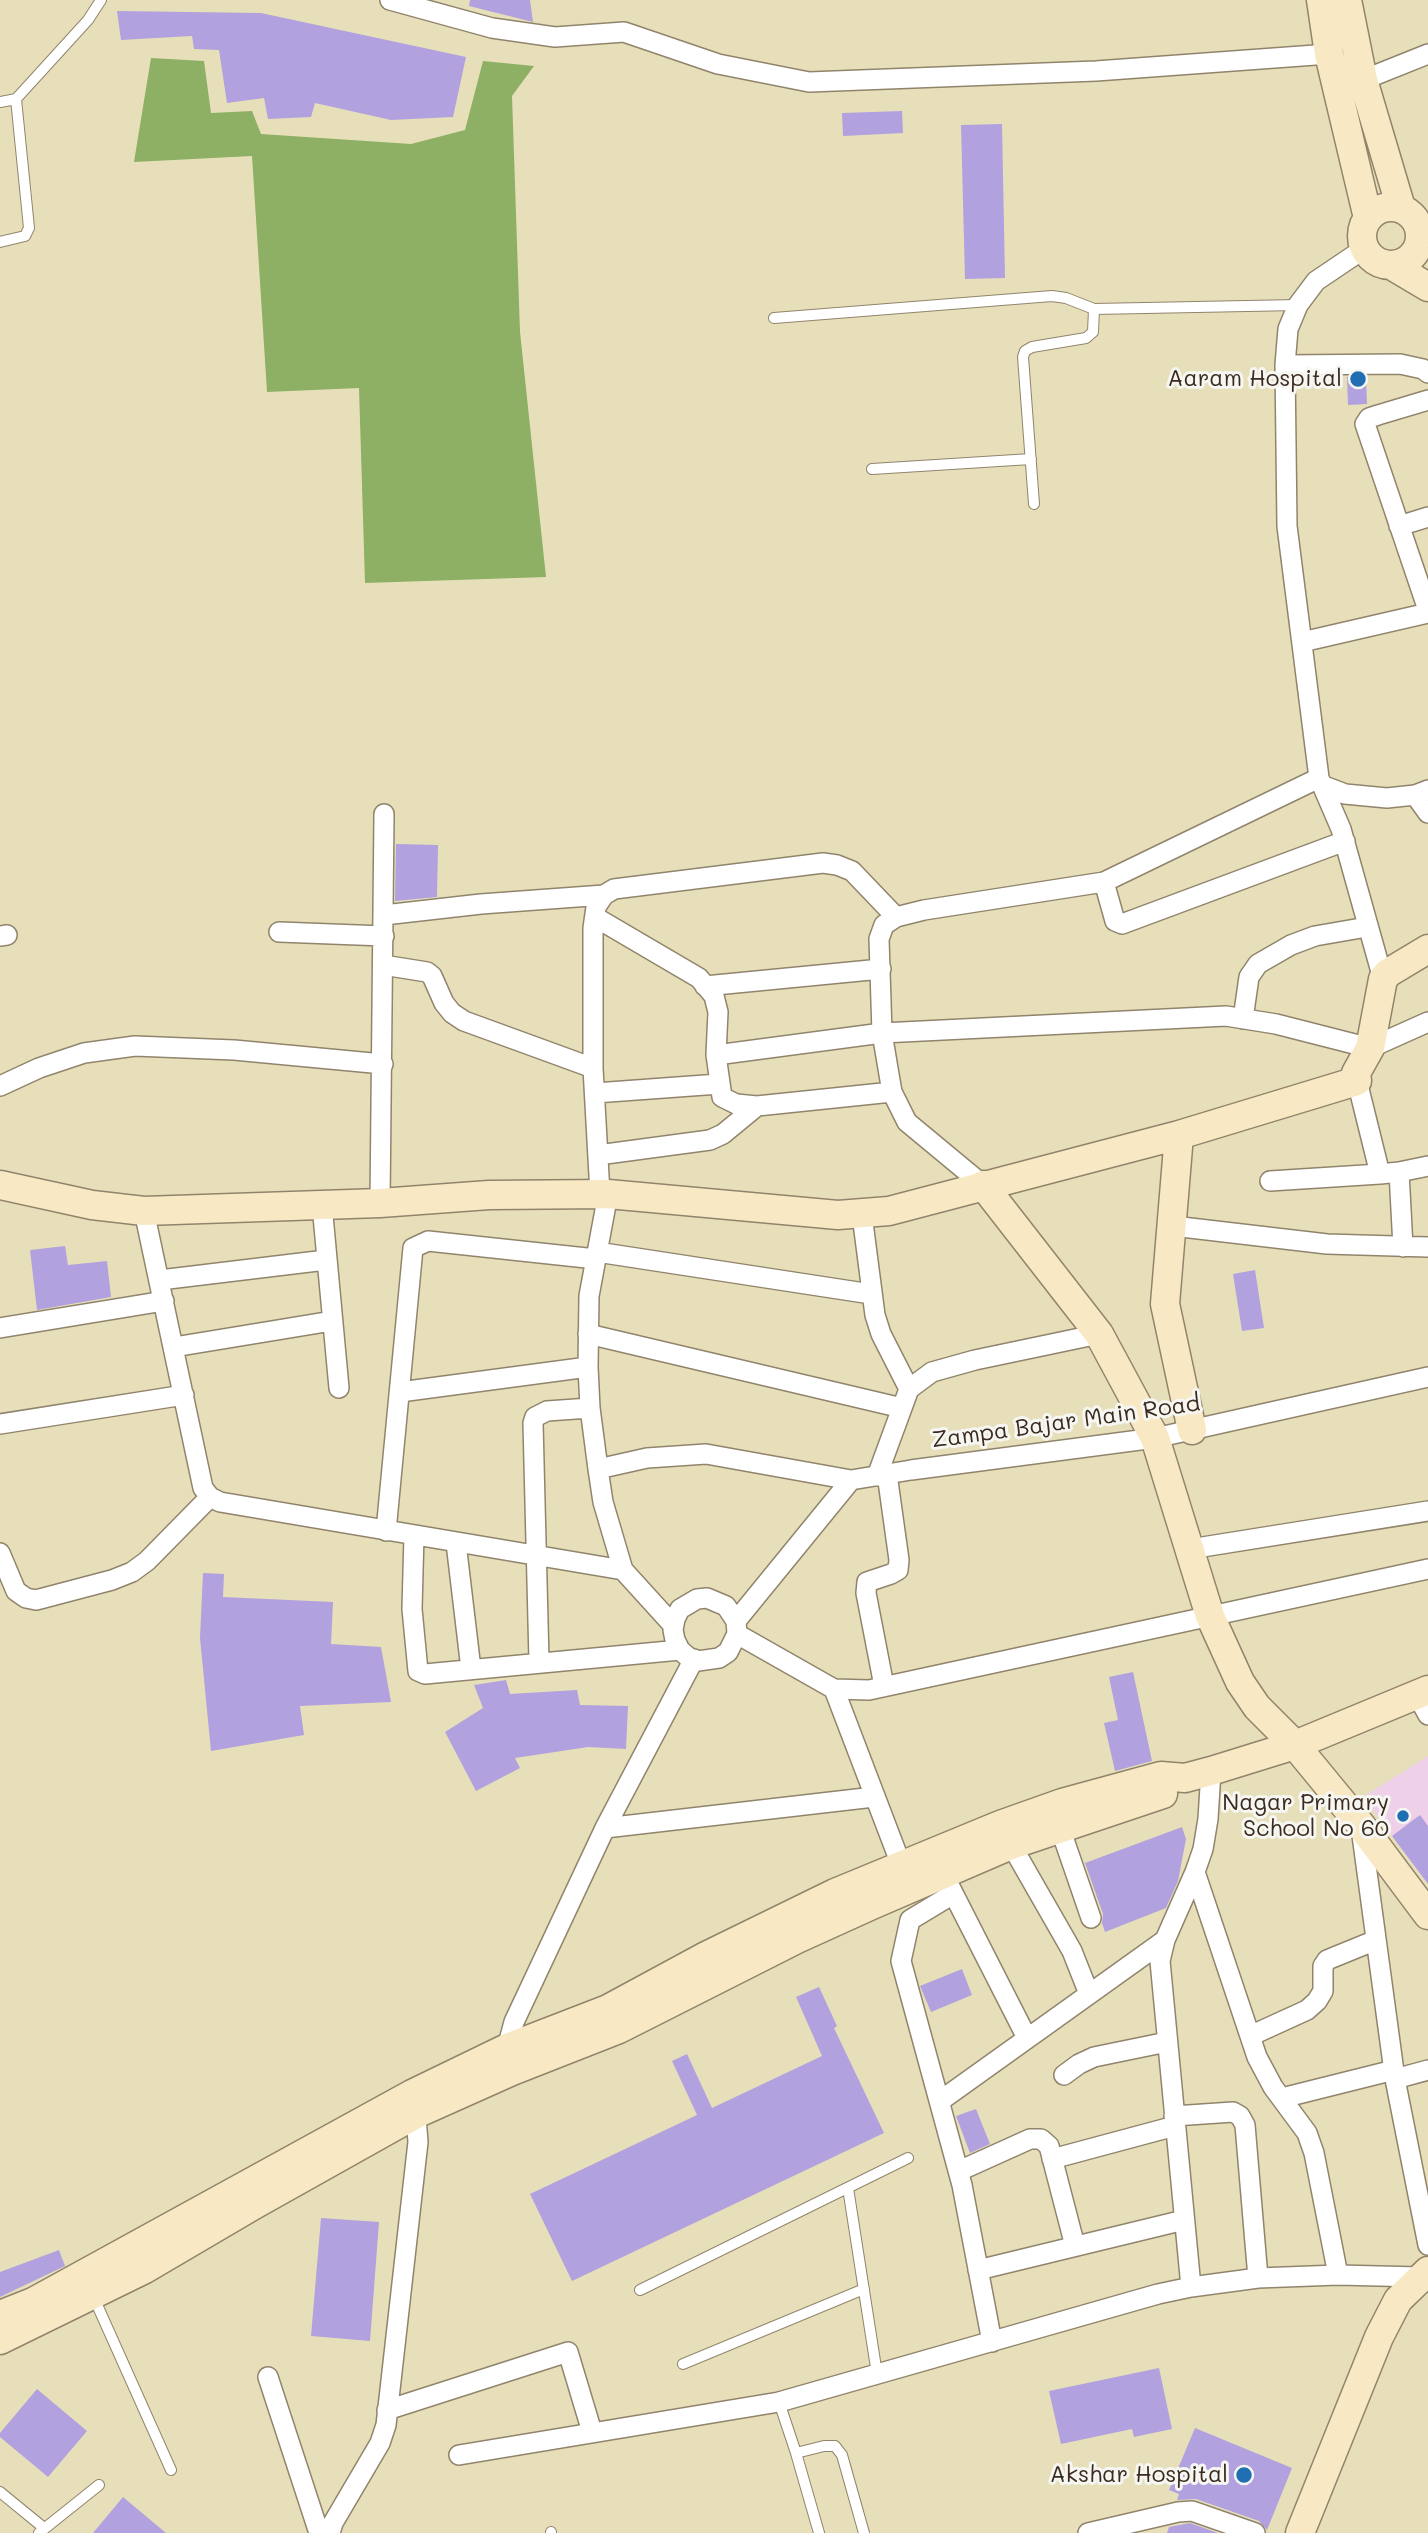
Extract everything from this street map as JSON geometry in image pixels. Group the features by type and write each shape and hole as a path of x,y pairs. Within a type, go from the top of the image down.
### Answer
{"street":[{"path":"390,0 492,28 555,37 624,33 718,64 809,82 1096,71 1329,54"},
{"path":"1321,0 1329,54 1368,218"},
{"path":"1347,0 1363,80 1401,208"},
{"path":"1363,80 1428,54"},
{"path":"1391,265 1408,260 1424,248 1419,227 1409,212 1401,208 1382,208 1368,218 1362,233 1365,248 1376,261 1391,265 1428,287"},
{"path":"1365,248 1316,281 1298,305 1289,329 1285,365 1287,526 1321,782 1345,841 1383,979 1370,1048 1356,1073 1390,1173 1403,1247"},
{"path":"1285,365 1400,364 1423,369 1428,373"},
{"path":"1302,642 1428,612 1365,424 1369,418 1428,400"},
{"path":"1399,526 1428,517"},
{"path":"1321,782 1345,794 1376,797 1421,792 1428,813"},
{"path":"1321,782 1104,881 896,916 884,925 879,939 882,1033 892,1092 907,1122 983,1185 1099,1334 1155,1438 1210,1616 1240,1682 1257,1707 1295,1745 1360,1824 1428,1915"},
{"path":"380,1203 384,814"},
{"path":"1104,881 1115,922 1122,923 1345,841"},
{"path":"673,1625 623,1570 603,1502 590,1408 589,1296 604,1194 598,1155 593,1068 596,907 604,895 614,889 823,863 852,871 896,916"},
{"path":"384,915 481,904 604,895"},
{"path":"595,917 699,978 714,996 718,1012 716,1055 722,1097 736,1104 757,1106 892,1092"},
{"path":"1243,1019 1249,977 1258,964 1291,945 1315,936 1367,927"},
{"path":"279,932 384,936"},
{"path":"1383,979 1388,973 1428,949"},
{"path":"383,965 426,972 432,976 444,1003 464,1021 593,1068"},
{"path":"705,986 881,969"},
{"path":"716,1055 882,1033 1226,1016 1276,1024 1370,1048 1428,1022"},
{"path":"0,1086 39,1068 84,1053 135,1046 234,1050 383,1064"},
{"path":"0,1185 92,1205 144,1211 380,1203 489,1195 604,1194 862,1215 1180,1135 1357,1081"},
{"path":"594,1093 719,1083"},
{"path":"598,1155 710,1140 723,1134 757,1106"},
{"path":"1180,1135 1165,1304 1192,1430"},
{"path":"1270,1181 1390,1173 1428,1166"},
{"path":"322,1205 339,1388"},
{"path":"144,1211 203,1488 210,1497 220,1503 623,1570"},
{"path":"862,1215 871,1294 881,1334 906,1398"},
{"path":"1173,1226 1326,1244 1428,1247"},
{"path":"386,1531 411,1257 413,1248 420,1243 428,1241 596,1255 871,1294"},
{"path":"160,1280 326,1260"},
{"path":"0,1328 164,1301"},
{"path":"174,1347 332,1321"},
{"path":"589,1334 906,1398"},
{"path":"884,1686 866,1582 898,1570 899,1560 882,1475 906,1398 932,1372 975,1360 1099,1334"},
{"path":"400,1392 588,1367"},
{"name":"Zampa Bajar Main Road","path":"598,1469 648,1458 706,1454 851,1480 1155,1438 1428,1377"},
{"path":"0,1424 184,1395"},
{"path":"540,1661 534,1417 547,1411 590,1408"},
{"path":"414,1535 412,1609 418,1671 425,1674 540,1661 687,1655 709,1661 728,1652 736,1628 851,1480"},
{"path":"0,1553 4,1574 16,1591 26,1598 36,1600 112,1580 132,1572 147,1561 210,1497"},
{"path":"1190,1549 1428,1511"},
{"path":"456,1543 471,1669"},
{"path":"687,1655 675,1640 673,1625 680,1609 688,1603 707,1598 726,1606 736,1628 834,1689 869,1690 1428,1569"},
{"path":"510,2059 514,2022 687,1655"},
{"path":"834,1689 906,1878"},
{"path":"1006,1835 1060,1828 1167,1792 1198,1775 1424,1700"},
{"path":"992,2342 958,2171 901,1961 910,1920 943,1874 1062,1803 1161,1776 1198,1775"},
{"path":"1191,2287 1160,1961 1164,1940 1195,1872 1208,1819 1198,1775"},
{"path":"605,1828 874,1797"},
{"path":"1360,1824 1394,2075 1428,2245"},
{"path":"1060,1828 1091,1918"},
{"path":"1006,1835 1072,1951 1089,1994"},
{"path":"1195,1872 1257,2057 1307,2133 1314,2153 1338,2275"},
{"path":"0,2315 33,2302 415,2104 510,2059 706,1956 835,1893 906,1878 943,1874"},
{"path":"943,1874 1027,2038"},
{"path":"940,2101 1164,1940"},
{"path":"1250,2036 1307,2010 1323,1992 1323,1966 1328,1959 1376,1940"},
{"path":"1064,2076 1079,2063 1094,2057 1167,2042"},
{"path":"1282,2098 1428,2070"},
{"path":"0,2340 145,2269 254,2205 415,2104"},
{"path":"330,2533 333,2523 380,2443 386,2425 418,2142 415,2104"},
{"path":"1052,2159 1175,2121 1233,2112 1241,2116 1245,2125 1258,2278"},
{"path":"958,2171 1030,2139 1041,2139 1049,2146 1075,2246"},
{"path":"978,2270 1184,2220"},
{"path":"459,2455 779,2402 1191,2287 1258,2278 1424,2274"},
{"path":"1300,2533 1379,2337 1398,2300 1424,2274"},
{"path":"387,2410 568,2352 592,2432"},
{"path":"268,2377 319,2533"},
{"path":"1088,2533 1192,2511 1255,2533"}],"lane":[{"path":"0,102 16,99 88,20 101,0"},
{"path":"0,242 25,236 29,228 16,99"},
{"path":"774,318 1052,296 1066,298 1094,309 1298,305"},
{"path":"1034,504 1023,357 1025,351 1032,347 1086,338 1093,332 1094,309"},
{"path":"872,469 1031,459"},
{"path":"640,2290 908,2158"},
{"path":"848,2188 877,2374"},
{"path":"683,2364 864,2289"},
{"path":"93,2295 171,2470"},
{"path":"779,2402 819,2533"},
{"path":"796,2453 835,2446 842,2455 864,2533"},
{"path":"0,2491 41,2531 99,2485"}],"shaded area":[{"name":"Nagar Primary School No 60","path":"1428,1756 1428,1884 1363,1797"}],"green space":[{"path":"151,58 204,61 211,113 252,111 261,134 411,144 465,130 483,61 534,66 512,96 520,332 546,577 365,583 359,388 267,392 252,156 134,162"}],"building":[{"path":"470,0 530,0 533,22 469,6"},
{"path":"117,11 261,13 466,57 453,117 391,120 315,103 311,117 268,119 264,98 227,103 219,50 194,49 192,36 121,40"},
{"path":"902,111 903,133 843,136 842,113"},
{"path":"1002,124 1005,278 965,279 961,125"},
{"path":"1347,377 1366,377 1367,404 1348,405"},
{"path":"396,844 438,845 437,897 395,901"},
{"path":"65,1246 68,1265 107,1261 111,1297 37,1310 30,1250"},
{"path":"1255,1270 1264,1328 1242,1331 1233,1274"},
{"path":"203,1573 224,1574 223,1597 333,1602 331,1644 381,1647 391,1702 300,1706 304,1735 211,1751 200,1638"},
{"path":"1133,1672 1152,1761 1115,1771 1104,1723 1118,1720 1109,1677"},
{"path":"506,1680 510,1694 577,1690 580,1705 628,1706 626,1749 588,1747 515,1758 520,1768 476,1791 445,1732 483,1708 474,1685"},
{"path":"1420,1815 1428,1826 1428,1884 1392,1836"},
{"path":"1182,1827 1186,1839 1178,1881 1166,1908 1105,1932 1103,1914 1085,1863"},
{"path":"962,1969 972,1995 931,2012 920,1986"},
{"path":"819,1987 837,2026 834,2028 884,2133 572,2281 530,2194 697,2115 672,2061 687,2054 712,2108 822,2056 796,1997"},
{"path":"976,2109 990,2144 970,2153 956,2116"},
{"path":"321,2218 379,2222 370,2341 311,2336"},
{"path":"59,2250 65,2266 0,2297 0,2272"},
{"path":"1159,2368 1172,2429 1134,2437 1132,2429 1061,2444 1049,2391"},
{"path":"37,2389 87,2431 48,2477 0,2437 0,2433"},
{"path":"1195,2428 1292,2468 1267,2530 1259,2521 1196,2499 1177,2500 1179,2494 1169,2490"},
{"path":"123,2497 166,2533 93,2533"},
{"path":"1190,2523 1218,2533 1167,2533 1169,2527"}],"place":[{"name":"Aaram Hospital","path":"1358,379"},
{"name":"Nagar Primary School No 60","path":"1403,1816"},
{"name":"Akshar Hospital","path":"1244,2475"}]}
